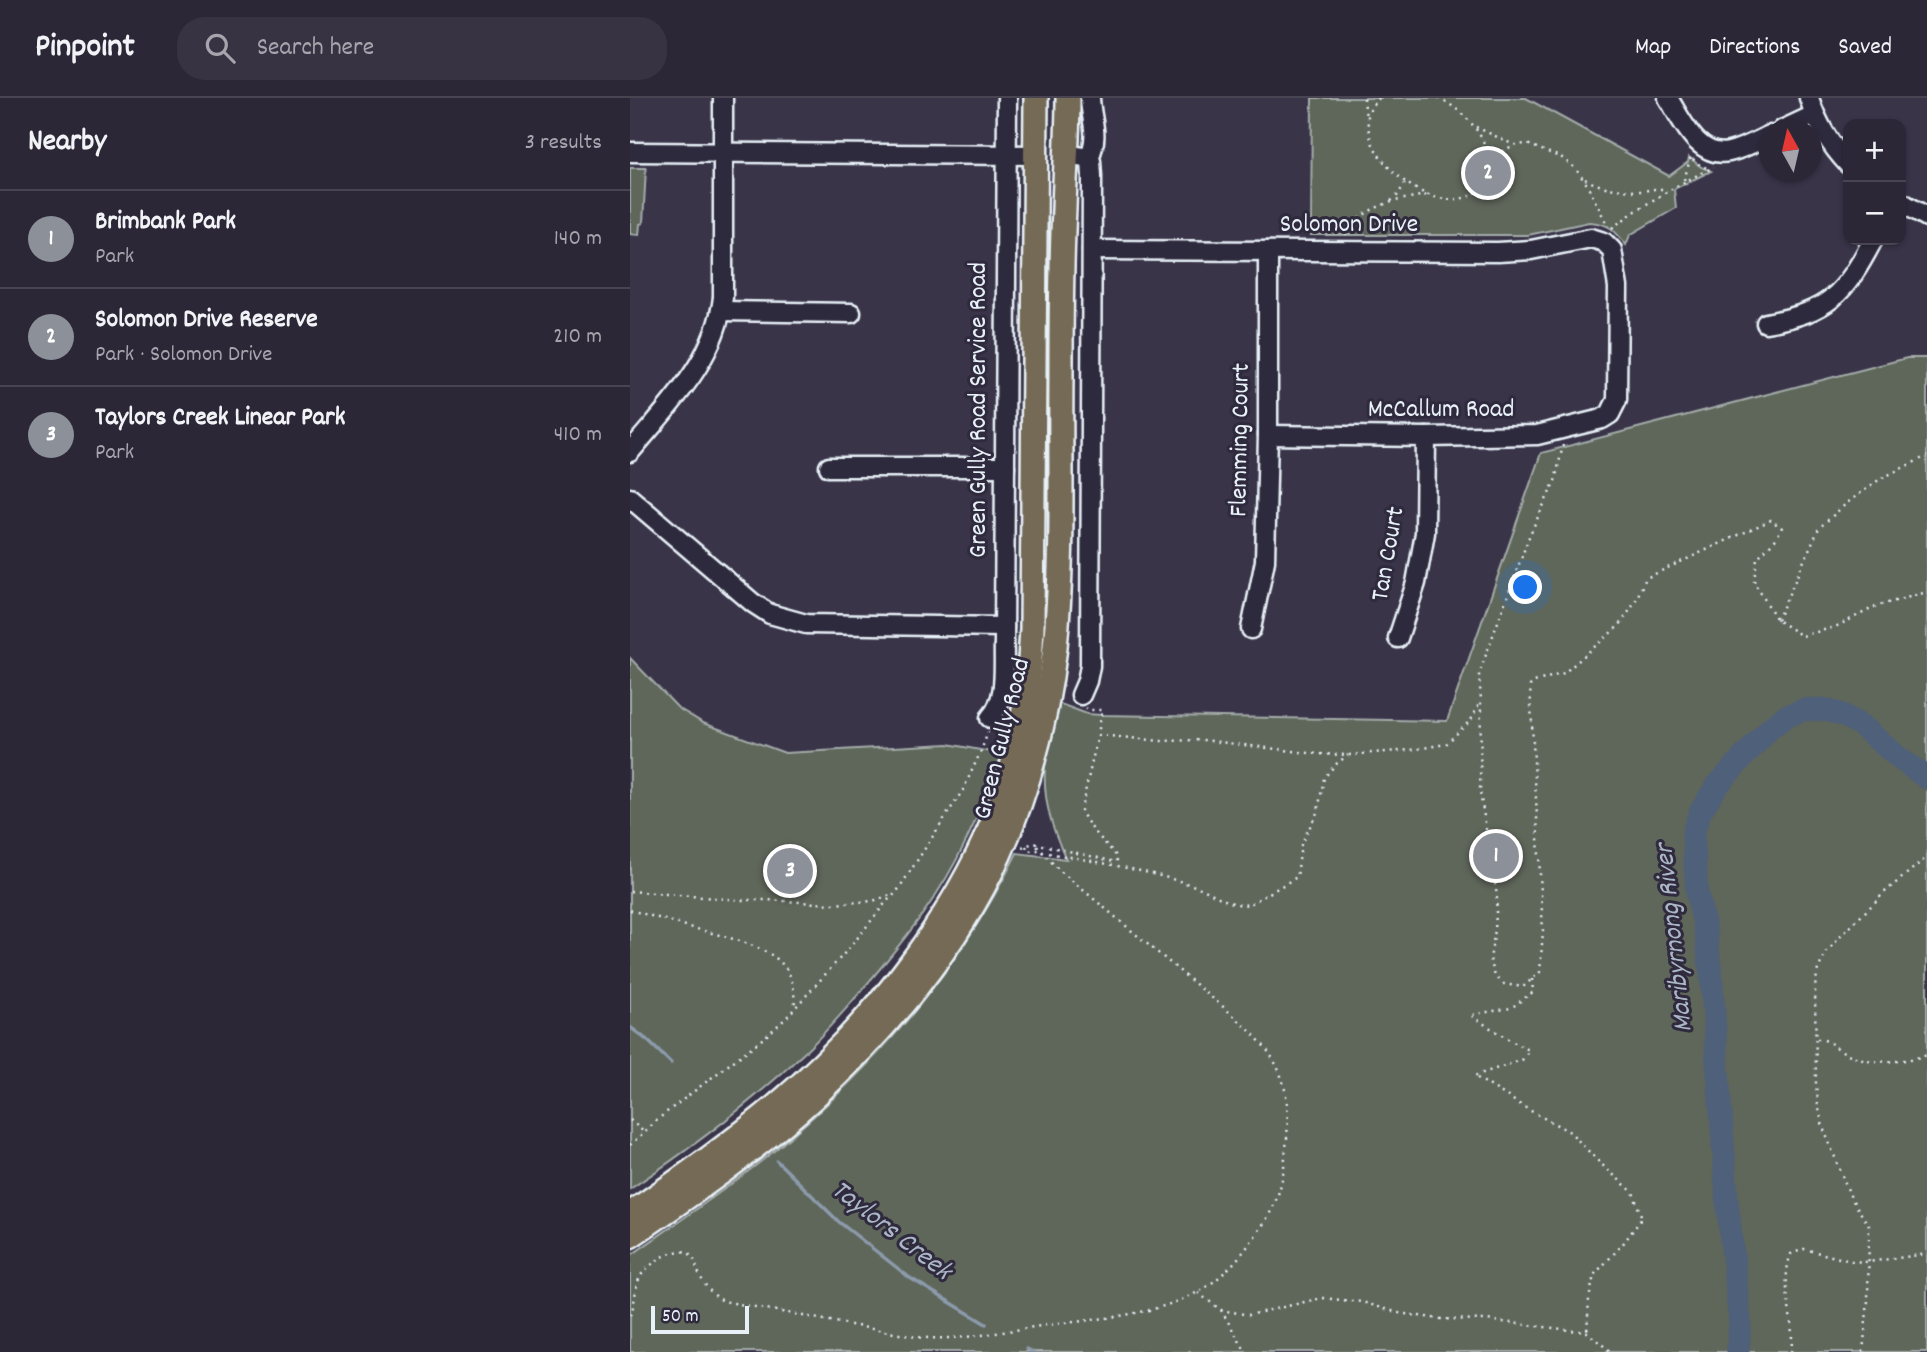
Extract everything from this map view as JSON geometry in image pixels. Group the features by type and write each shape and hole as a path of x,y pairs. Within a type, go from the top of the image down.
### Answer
{"main road":[{"name":"Green Gully Road","path":"630,1214 719,1151 777,1105 872,1012 935,929 981,849 998,809 1020,734 1030,670 1036,98"},
{"name":"Green Gully Road","path":"630,1236 693,1193 765,1138 812,1099 877,1033 936,960 963,920 981,891 1010,830 1038,739 1055,649 1059,581 1064,209 1078,156 1068,98"},
{"path":"1036,155 1078,156"}],"street":[{"path":"630,452 699,365 721,312 723,98"},
{"name":"Green Gully Road Service Road","path":"990,718 1002,695 1004,626 1007,98"},
{"path":"1078,156 1094,146 1090,98"},
{"path":"1668,98 1699,143 1709,151 1730,152 1759,139"},
{"path":"1796,119 1812,107 1830,143 1843,158"},
{"path":"630,152 1036,155"},
{"path":"1078,156 1091,161 1092,176 1090,666 1081,695"},
{"path":"1906,205 1927,217"},
{"name":"Solomon Drive","path":"1092,250 1498,252 1531,250 1591,238 1604,243 1612,250 1618,286 1617,400 1610,414"},
{"path":"1766,323 1802,315 1824,306 1841,291 1870,245"},
{"name":"Flemming Court","path":"1251,629 1265,561 1268,251"},
{"path":"721,312 851,313"},
{"name":"McCallum Road","path":"1268,435 1537,435 1587,424 1610,414"},
{"name":"Tan Court","path":"1398,638 1416,583 1425,533 1426,437"},
{"path":"829,467 1005,467"},
{"path":"630,498 753,603 770,614 806,624 1004,626"}],"path":[{"path":"1364,98 1373,147 1385,164 1406,182 1438,198 1458,199 1471,196 1487,183 1489,159 1485,144 1474,127 1458,111 1437,98"},
{"path":"1367,121 1372,105 1379,98"},
{"path":"1474,127 1514,145"},
{"path":"1489,159 1514,145 1527,144 1562,158 1575,168 1582,178 1610,230 1667,191 1717,166"},
{"path":"1684,181 1691,156 1701,166 1711,169"},
{"path":"1582,178 1598,186 1617,190 1640,191 1658,188 1667,191"},
{"path":"1388,203 1406,182"},
{"path":"1345,237 1353,223 1366,212 1404,198 1431,195"},
{"path":"1567,428 1555,481 1530,534 1479,674 1480,792 1497,896 1490,959 1495,976 1504,984 1522,987 1540,972 1543,931 1530,686 1534,682 1564,673 1620,625 1646,578 1771,520 1782,528 1775,540 1757,558 1754,582 1777,620 1802,636 1835,627 1877,606 1927,592"},
{"path":"1777,620 1819,528 1880,479 1927,456"},
{"path":"1046,845 1115,862 1118,858 1081,810 1102,710 1089,710 1082,702 1081,695"},
{"path":"1098,735 1162,741 1203,740 1317,754 1348,755 1411,750 1446,744 1471,720 1481,700"},
{"path":"630,1145 663,1115 785,1019 896,893 963,790 987,737 990,718"},
{"path":"1026,846 1028,851 1041,851 1136,869 1205,889 1234,904 1250,904 1297,877 1301,844 1318,811 1324,778 1348,755"},
{"path":"630,1315 641,1276 653,1263 665,1256 681,1252 692,1256 708,1290 723,1301 935,1339 960,1338 1121,1315 1160,1306 1198,1293 1245,1251 1273,1210 1281,1184 1288,1135 1286,1097 1280,1074 1272,1058 1241,1024 1059,870 1034,843"},
{"path":"1863,1352 1868,1301 1869,1226 1851,1198 1820,1116 1816,1083 1815,986 1818,969 1827,952 1885,892 1927,857"},
{"path":"630,891 833,904 873,901 896,893"},
{"path":"630,911 736,939 760,950 782,963 790,975 794,986 795,1006"},
{"path":"1532,979 1533,992 1511,1008 1470,1015 1530,1050 1522,1060 1474,1076 1570,1132 1633,1192 1642,1218 1594,1275 1587,1332"},
{"path":"1816,1039 1823,1039 1843,1052 1885,1063 1908,1061 1927,1055"},
{"path":"630,1120 645,1133"},
{"path":"1791,1352 1786,1269 1791,1254 1804,1249 1851,1261 1868,1262 1927,1254"},
{"path":"1198,1293 1221,1310 1246,1352"},
{"path":"1221,1310 1249,1315 1322,1298 1362,1302 1439,1319 1486,1320 1587,1332 1611,1352"}],"green space":[{"path":"1312,98 1526,98 1669,176 1688,162 1689,157 1711,171 1674,189 1676,208 1630,235 1626,245 1611,228 1589,222 1528,235 1311,235"},
{"path":"630,168 646,168 643,223 640,224 639,235 630,234"},
{"path":"1907,358 1927,358 1927,1352 630,1352 630,1256 769,1155 868,1064 950,965 997,892 1017,853 1066,859 1049,815 1045,792 1047,752 1058,703 1087,714 1101,715 1447,721 1541,453"},
{"path":"630,658 678,708 703,723 785,753 948,744 1002,754 973,825 947,877 911,930 855,999 815,1042 764,1089 698,1141 630,1189"}],"waterway":[{"name":"Maribyrnong River","path":"1738,1352 1740,1322 1727,1199 1711,974 1697,893 1693,833 1700,812 1716,787 1771,727 1786,716 1803,710 1823,709 1842,715 1862,726 1927,778"},
{"name":"Taylors Creek","path":"630,1027 671,1063"},
{"name":"Taylors Creek","path":"777,1161 839,1222 910,1278 986,1324"},
{"name":"Taylors Creek","path":"1027,1349 1033,1352"}],"place":[{"name":"Solomon Drive Reserve","path":"1488,173"},
{"name":"Brimbank Park","path":"1496,856"},
{"name":"Taylors Creek Linear Park","path":"790,871"}]}
